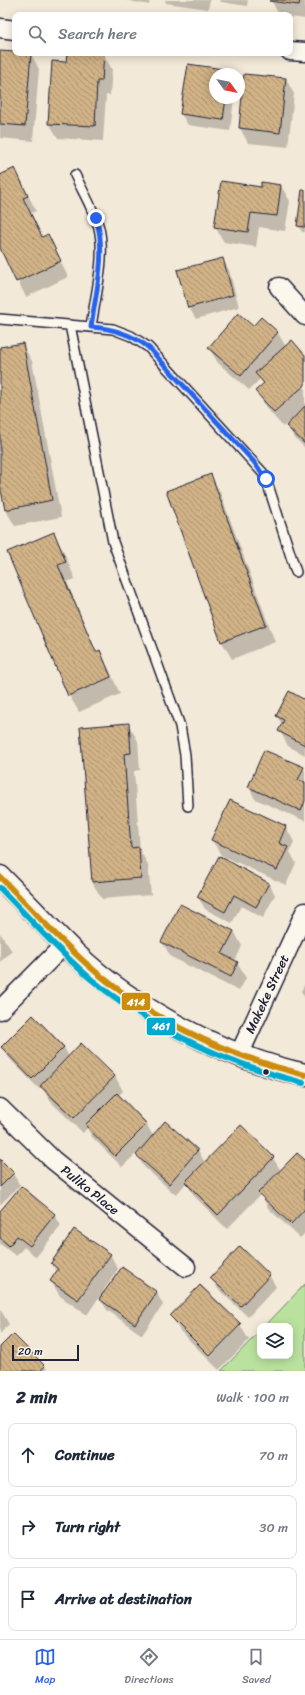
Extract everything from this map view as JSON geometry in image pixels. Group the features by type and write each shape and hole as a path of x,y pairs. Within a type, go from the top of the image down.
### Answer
{"street":[{"path":"0,28 12,30"},
{"path":"293,51 305,52"},
{"path":"279,287 305,316"},
{"path":"0,877 75,954 128,996 174,1025 239,1055 286,1070 305,1074"},
{"name":"Makeke Street","path":"239,1055 305,912"},
{"path":"0,1010 65,944"},
{"name":"Puliko Place","path":"0,1108 53,1160 186,1267"}],"lane":[{"path":"75,175 96,218 101,238 101,258 91,327"},
{"path":"0,319 103,328 122,332 148,347 263,473 296,572"},
{"path":"70,325 113,542 180,726 185,755 188,806"}],"green space":[{"path":"305,1284 305,1371 221,1371 257,1334 257,1359 293,1359 293,1323 268,1323"}],"building":[{"path":"300,0 299,5 269,1"},
{"path":"0,51 12,52 12,56 31,56 25,126 0,124"},
{"path":"67,56 104,56 102,81 97,81 95,126 48,124 52,61 66,62"},
{"path":"188,64 216,68 209,68 209,104 225,104 223,120 180,114"},
{"path":"245,74 286,78 280,133 239,128 241,104 245,104"},
{"path":"15,168 28,196 23,198 42,237 48,234 61,261 16,282 0,248 0,175"},
{"path":"221,181 261,187 261,182 281,185 277,216 251,213 248,232 214,227"},
{"path":"302,190 305,190 305,227 297,226"},
{"path":"223,258 233,295 188,308 177,270"},
{"path":"238,313 253,326 261,317 278,332 241,376 208,348"},
{"path":"292,340 305,355 305,385 274,412 255,391 264,383 255,373"},
{"path":"23,343 52,500 5,510 0,485 0,347"},
{"path":"305,406 305,444 286,426"},
{"path":"211,474 266,625 221,642 166,491"},
{"path":"54,532 66,562 58,565 96,652 100,650 111,677 68,696 7,552"},
{"path":"289,691 305,700 305,745 278,731 284,720 276,716"},
{"path":"129,723 131,753 124,754 131,848 139,847 141,878 92,882 80,727"},
{"path":"264,750 304,767 298,780 305,782 305,801 301,811 248,787"},
{"path":"230,800 286,826 279,843 288,847 277,870 211,840"},
{"path":"219,856 269,883 256,907 234,895 225,912 197,897"},
{"path":"180,904 234,931 222,954 238,962 231,977 161,942"},
{"path":"33,1015 64,1047 32,1079 1,1047"},
{"path":"81,1043 115,1076 74,1118 40,1086"},
{"path":"117,1093 147,1124 115,1156 85,1125"},
{"path":"165,1121 198,1150 169,1184 136,1155"},
{"path":"241,1125 274,1157 218,1215 185,1182"},
{"path":"297,1153 305,1160 305,1209 291,1224 258,1193"},
{"path":"0,1159 14,1173 0,1187"},
{"path":"21,1186 55,1214 30,1246 17,1236 9,1246 0,1238 0,1211"},
{"path":"74,1229 111,1254 78,1300 50,1281 58,1269 51,1263"},
{"path":"240,1246 270,1275 241,1306 210,1278"},
{"path":"122,1267 157,1292 135,1324 99,1299"},
{"path":"200,1285 241,1324 210,1356 170,1316"},
{"path":"13,1334 45,1366 40,1371 0,1371 0,1347"}],"transit line":[{"name":"414","path":"0,877 84,962 120,991 144,1007 195,1036 222,1048 305,1075"},
{"name":"461","path":"0,888 45,935 92,980 140,1014 192,1043 219,1055 247,1066 303,1083"}],"route":[{"path":"96,218 101,238 101,258 91,327 122,332 148,347 254,462 266,479"}]}
